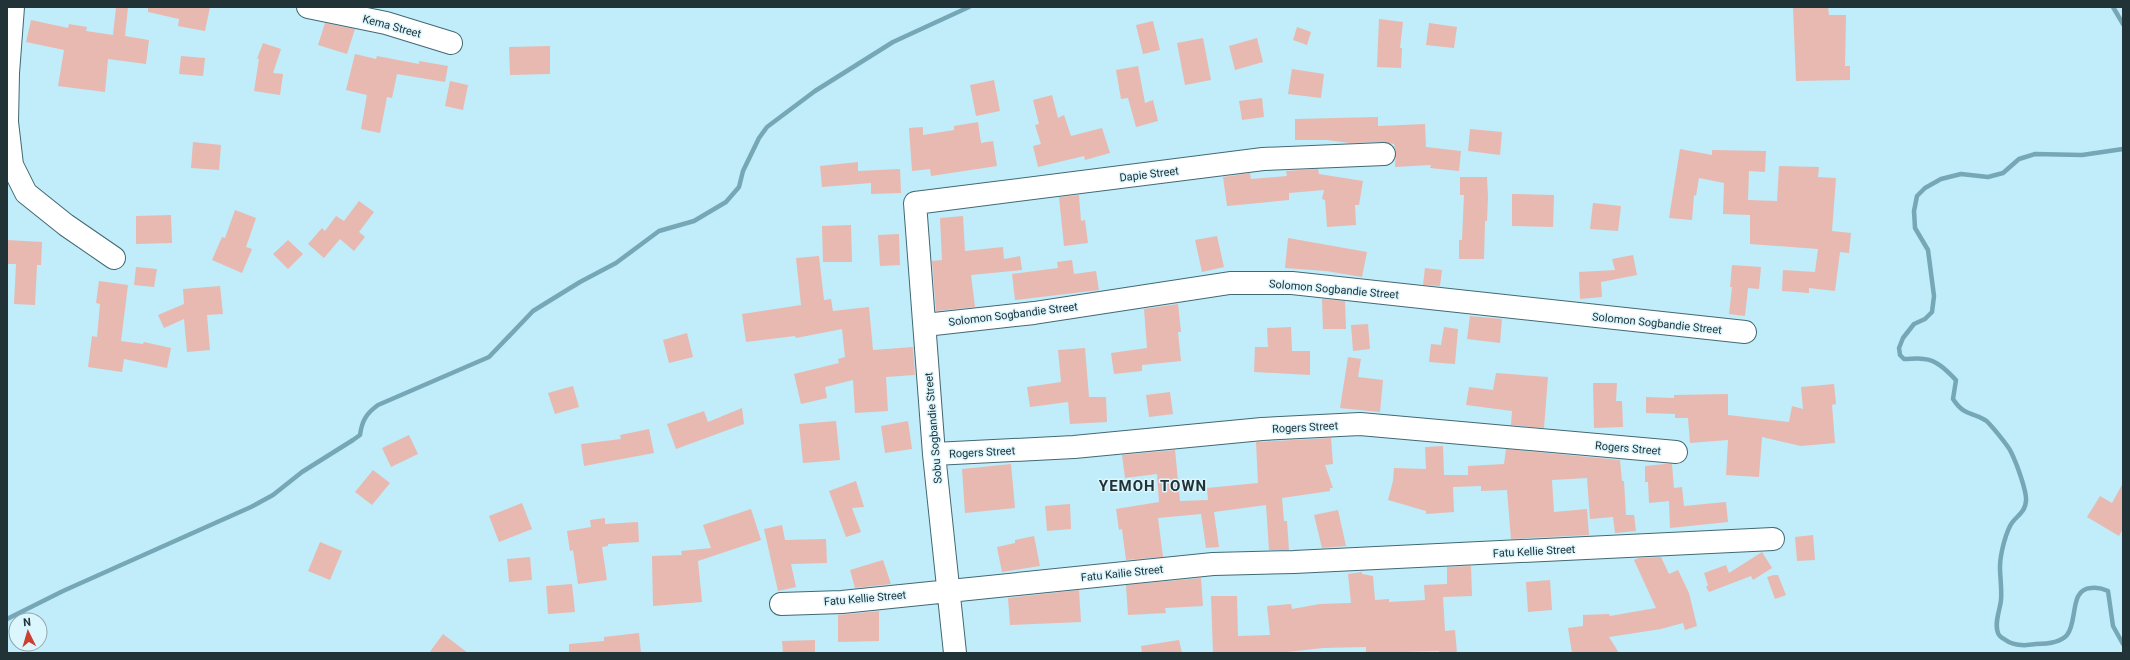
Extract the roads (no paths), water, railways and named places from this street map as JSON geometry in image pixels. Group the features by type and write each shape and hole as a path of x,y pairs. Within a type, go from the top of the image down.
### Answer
{"street":[{"path":"13,7 7,108 12,165 26,193 66,225 114,258"},
{"name":"Kema Street","path":"308,7 386,23 451,43"},
{"name":"Dapie Street","path":"915,203 1263,159 1384,154"},
{"name":"Sobu Sogbandie Street","path":"915,203 934,454 956,653"},
{"name":"Solomon Sogbandie Street","path":"925,325 1034,313 1230,283 1285,283 1745,332"},
{"name":"Rogers Street","path":"934,454 1074,447 1262,429 1360,424 1676,452"},
{"name":"Fatu Kellie Street","path":"1294,562 1773,539"},
{"name":"Fatu Kailie Street","path":"950,590 1213,564 1294,562"},
{"name":"Fatu Kellie Street","path":"780,604 842,602 950,590"}],"waterway":[{"path":"7,619 63,591 251,507 273,495 302,472 360,435 362,425 366,417 378,405 489,357 533,311 580,282 616,263 659,231 694,221 726,202 739,187 743,171 759,138 767,127 815,91 893,42 969,7"},
{"path":"2113,7 2123,24"},
{"path":"2123,149 2082,155 2035,154 2019,159 2003,173 1988,177 1961,174 1941,179 1925,188 1917,196 1914,211 1915,228 1928,250 1934,296 1932,312 1925,319 1914,324 1903,338 1899,348 1900,355 1904,359 1922,359 1933,361 1942,366 1956,380 1953,399 1957,405 1968,413 1980,417 1987,422 2009,449 2021,476 2026,501 2024,509 2012,523 2006,535 2000,562 2001,600 1997,625 1999,635 2011,643 2019,645 2048,643 2060,640 2067,635 2070,629 2075,607 2080,594 2084,590 2091,588 2102,588 2108,591 2113,626 2123,644"}],"district":[{"name":"YEMOH TOWN","path":"1153,486"}]}
